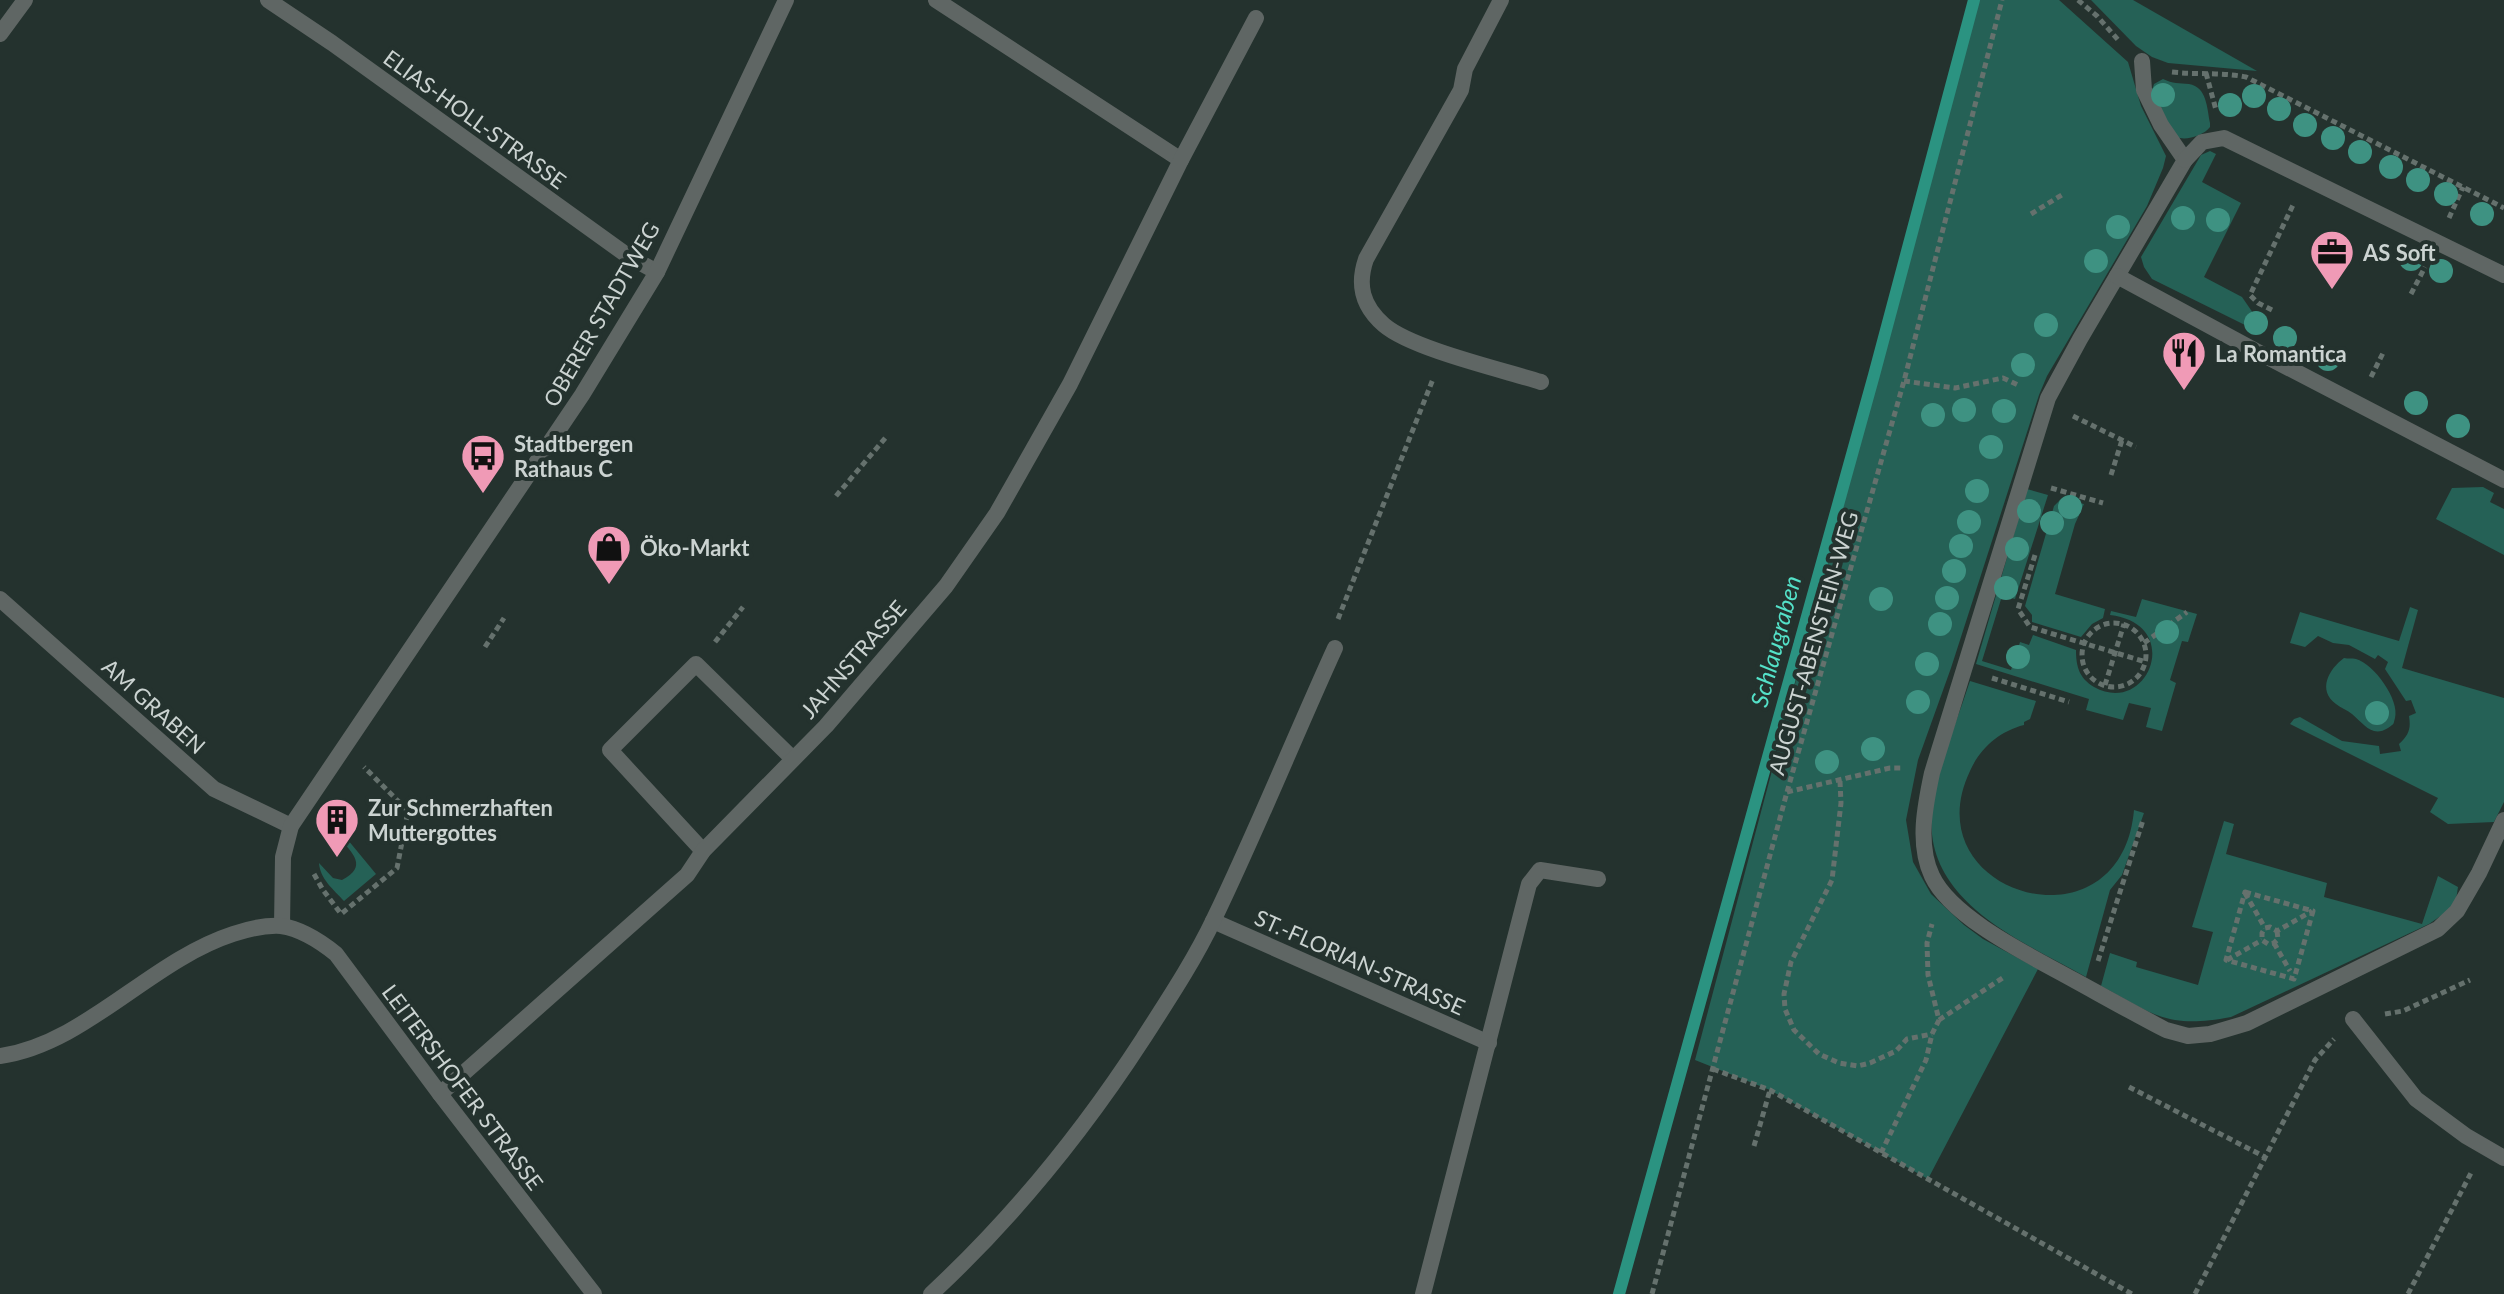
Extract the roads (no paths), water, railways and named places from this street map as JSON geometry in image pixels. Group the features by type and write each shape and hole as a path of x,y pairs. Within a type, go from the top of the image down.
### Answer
{"street":[{"path":"0,34 25,0"},
{"name":"ELIAS-HOLL-STRASSE","path":"268,0 628,256 657,272"},
{"name":"OBERER STADTWEG","path":"282,926 283,857 291,826 582,395 657,272 786,0"},
{"path":"936,0 1181,160"},
{"path":"1501,0 1465,69 1461,90 1366,259 1360,286 1366,301 1384,326 1406,338 1541,382"},
{"name":"JAHNSTRASSE","path":"440,1094 687,875 703,851 826,726 946,586 997,513 1070,384 1181,160 1256,18"},
{"path":"2142,61 2144,90 2161,125 2185,160"},
{"path":"2504,275 2224,138 2202,142 2185,160 2047,402 1932,773 1923,819 1931,875 1943,894 1980,926 2166,1030 2188,1036 2210,1034 2247,1023 2438,929 2457,911 2504,820"},
{"path":"2117,276 2504,480"},
{"name":"AM GRABEN","path":"0,599 214,789 291,826"},
{"path":"931,1294 977,1251 1056,1162 1122,1072 1172,995 1213,921 1335,648"},
{"path":"703,851 610,750 696,664 793,759"},
{"name":"ST.-FLORIAN-STRASSE","path":"1423,1294 1529,884 1540,870 1598,879"},
{"name":"ST.-FLORIAN-STRASSE","path":"1213,921 1489,1043"},
{"path":"0,1056 42,1043 77,1027 176,959 212,940 250,928 282,926"},
{"name":"LEITERSHOFER STRASSE","path":"282,926 318,939 336,954 594,1294"},
{"path":"2353,1019 2416,1099 2504,1158"}],"waterway":[{"name":"Schlaugraben","path":"1619,1294 1874,375 1974,0"}],"place":[{"name":"AS Soft","path":"2332,291"},
{"name":"La Romantica","path":"2184,392"},
{"name":"Stadtbergen Rathaus C","path":"483,495"},
{"name":"Öko-Markt","path":"609,586"},
{"name":"Zur Schmerzhaften Muttergottes","path":"337,859"}]}
